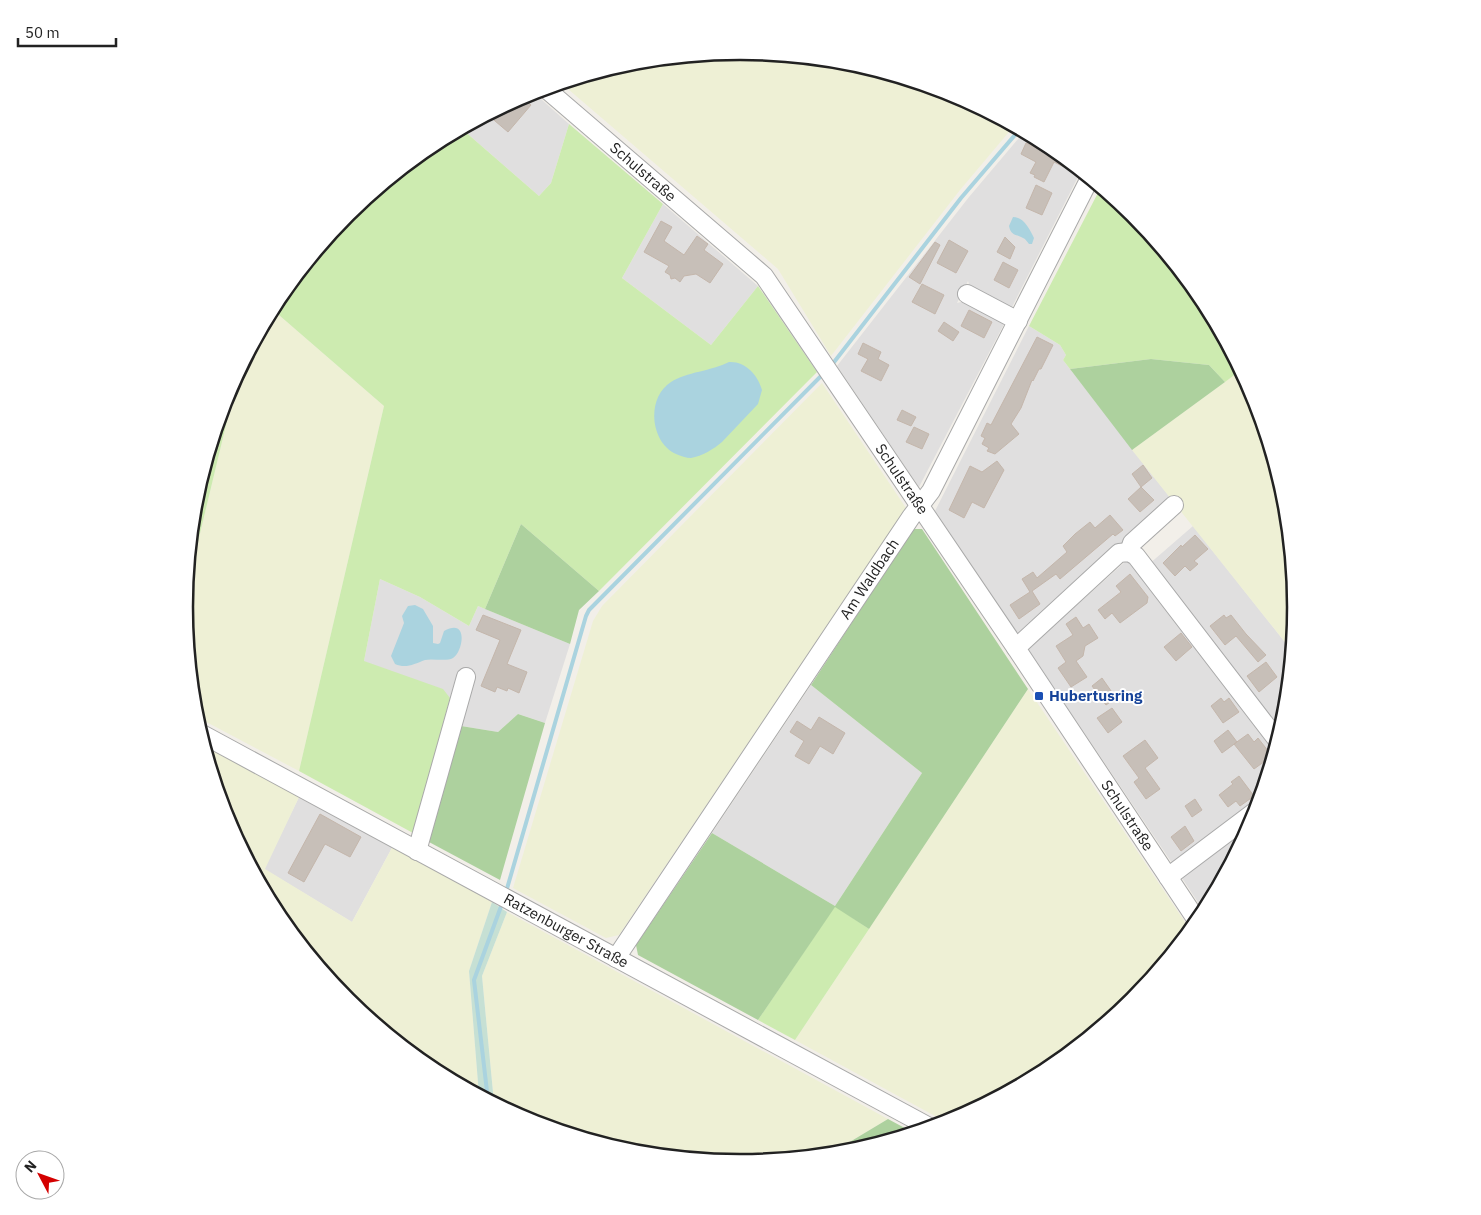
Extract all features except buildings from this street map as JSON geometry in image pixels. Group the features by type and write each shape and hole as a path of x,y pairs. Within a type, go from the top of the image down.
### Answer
{"street":[{"name":"Schulstraße","path":"552,94 764,276 1016,648 1194,915"},
{"name":"Am Waldbach","path":"616,958 911,517 931,491 1087,184"},
{"path":"967,294 1018,321"},
{"path":"1129,552 1132,543 1174,505"},
{"path":"1016,648 1119,553 1129,552 1136,556 1272,734"},
{"path":"417,851 466,677"},
{"name":"Ratzenburger Straße","path":"210,738 923,1123"},
{"path":"1168,877 1245,820"}],"shaded area":[{"path":"540,98 569,124 551,183 539,196 467,133 498,116"},
{"path":"1020,137 1078,177 1012,307 1005,310 972,293 968,281 957,303 969,300 1001,317 1004,324 919,487 837,366 969,197"},
{"path":"663,204 758,286 711,345 622,278"},
{"path":"1029,326 1060,345 1066,355 1063,360 1172,500 1019,635 935,511"},
{"path":"1193,526 1287,644 1283,679 1274,727 1148,565"},
{"path":"1126,561 1135,563 1271,742 1259,783 1248,811 1174,866 1028,649"},
{"path":"380,579 420,597 469,626 478,606 570,644 545,723 518,714 498,732 461,726 429,842 413,833 364,661"},
{"path":"811,685 922,773 835,906 712,833"},
{"path":"300,795 394,844 352,922 264,869"},
{"path":"1240,831 1232,850 1200,905 1180,875"}],"green space":[{"path":"705,61 776,61 847,71 916,89 983,116 1010,131 960,190 831,356 778,269 567,88 599,79 669,65"},
{"path":"569,124 663,204 622,278 711,345 758,286 817,372 599,591 521,524 485,609 478,606 469,626 420,597 380,579 364,661 443,689 450,698 413,833 299,771 384,406 278,314 306,274 353,220 407,173 467,133 539,196 551,183"},
{"path":"1098,193 1128,220 1175,274 1215,334 1236,374 1225,382 1209,365 1151,359 1070,369 1063,360 1066,355 1060,345 1029,326"},
{"path":"278,314 384,406 299,771 206,722 194,643 194,572 197,547 228,415 249,365"},
{"path":"1151,359 1209,365 1225,382 1132,450 1070,369"},
{"path":"1236,374 1259,432 1277,501 1287,572 1287,645 1132,450"},
{"path":"822,383 906,508 619,935 606,938 513,888 593,621 602,606"},
{"path":"228,415 197,547 212,466"},
{"path":"521,524 599,591 579,610 570,644 485,609"},
{"path":"913,529 922,529 1028,689 869,929 835,907 758,1020 638,955 636,945 712,833 835,906 922,773 811,685"},
{"path":"1028,689 1187,925 1128,995 1074,1042 1014,1082 983,1099 938,1118 795,1040"},
{"path":"518,714 545,723 500,880 429,842 461,726 498,732"},
{"path":"212,748 300,795 265,869 352,922 394,844 492,902 469,971 478,1088 436,1063 380,1019 353,995 306,941 285,912 249,850 222,783"},
{"path":"492,902 507,912 482,976 493,1096 478,1088 469,971"},
{"path":"835,906 869,929 795,1040 758,1020"},
{"path":"507,912 888,1119 846,1144 776,1154 740,1155 669,1150 599,1136 565,1126 493,1096 482,976"},
{"path":"888,1119 906,1129 882,1136 846,1144"}],"water":[{"path":"1013,217 1020,219 1028,228 1034,238 1032,244 1011,232 1009,226"},
{"path":"729,362 745,366 754,374 762,390 758,404 712,450 691,458 676,454 667,448 661,440 654,420 658,398 663,389 677,379"},
{"path":"415,605 423,609 433,626 433,643 440,643 444,631 457,628 462,637 457,655 447,660 425,660 406,666 395,664 391,656 404,623 402,616 408,606"}],"waterway":[{"path":"831,366 961,198 1016,134"},
{"path":"506,892 589,610 824,373"},
{"path":"487,1093 474,980 503,901"}],"place":[{"name":"Hubertusring","path":"1039,696"}]}
